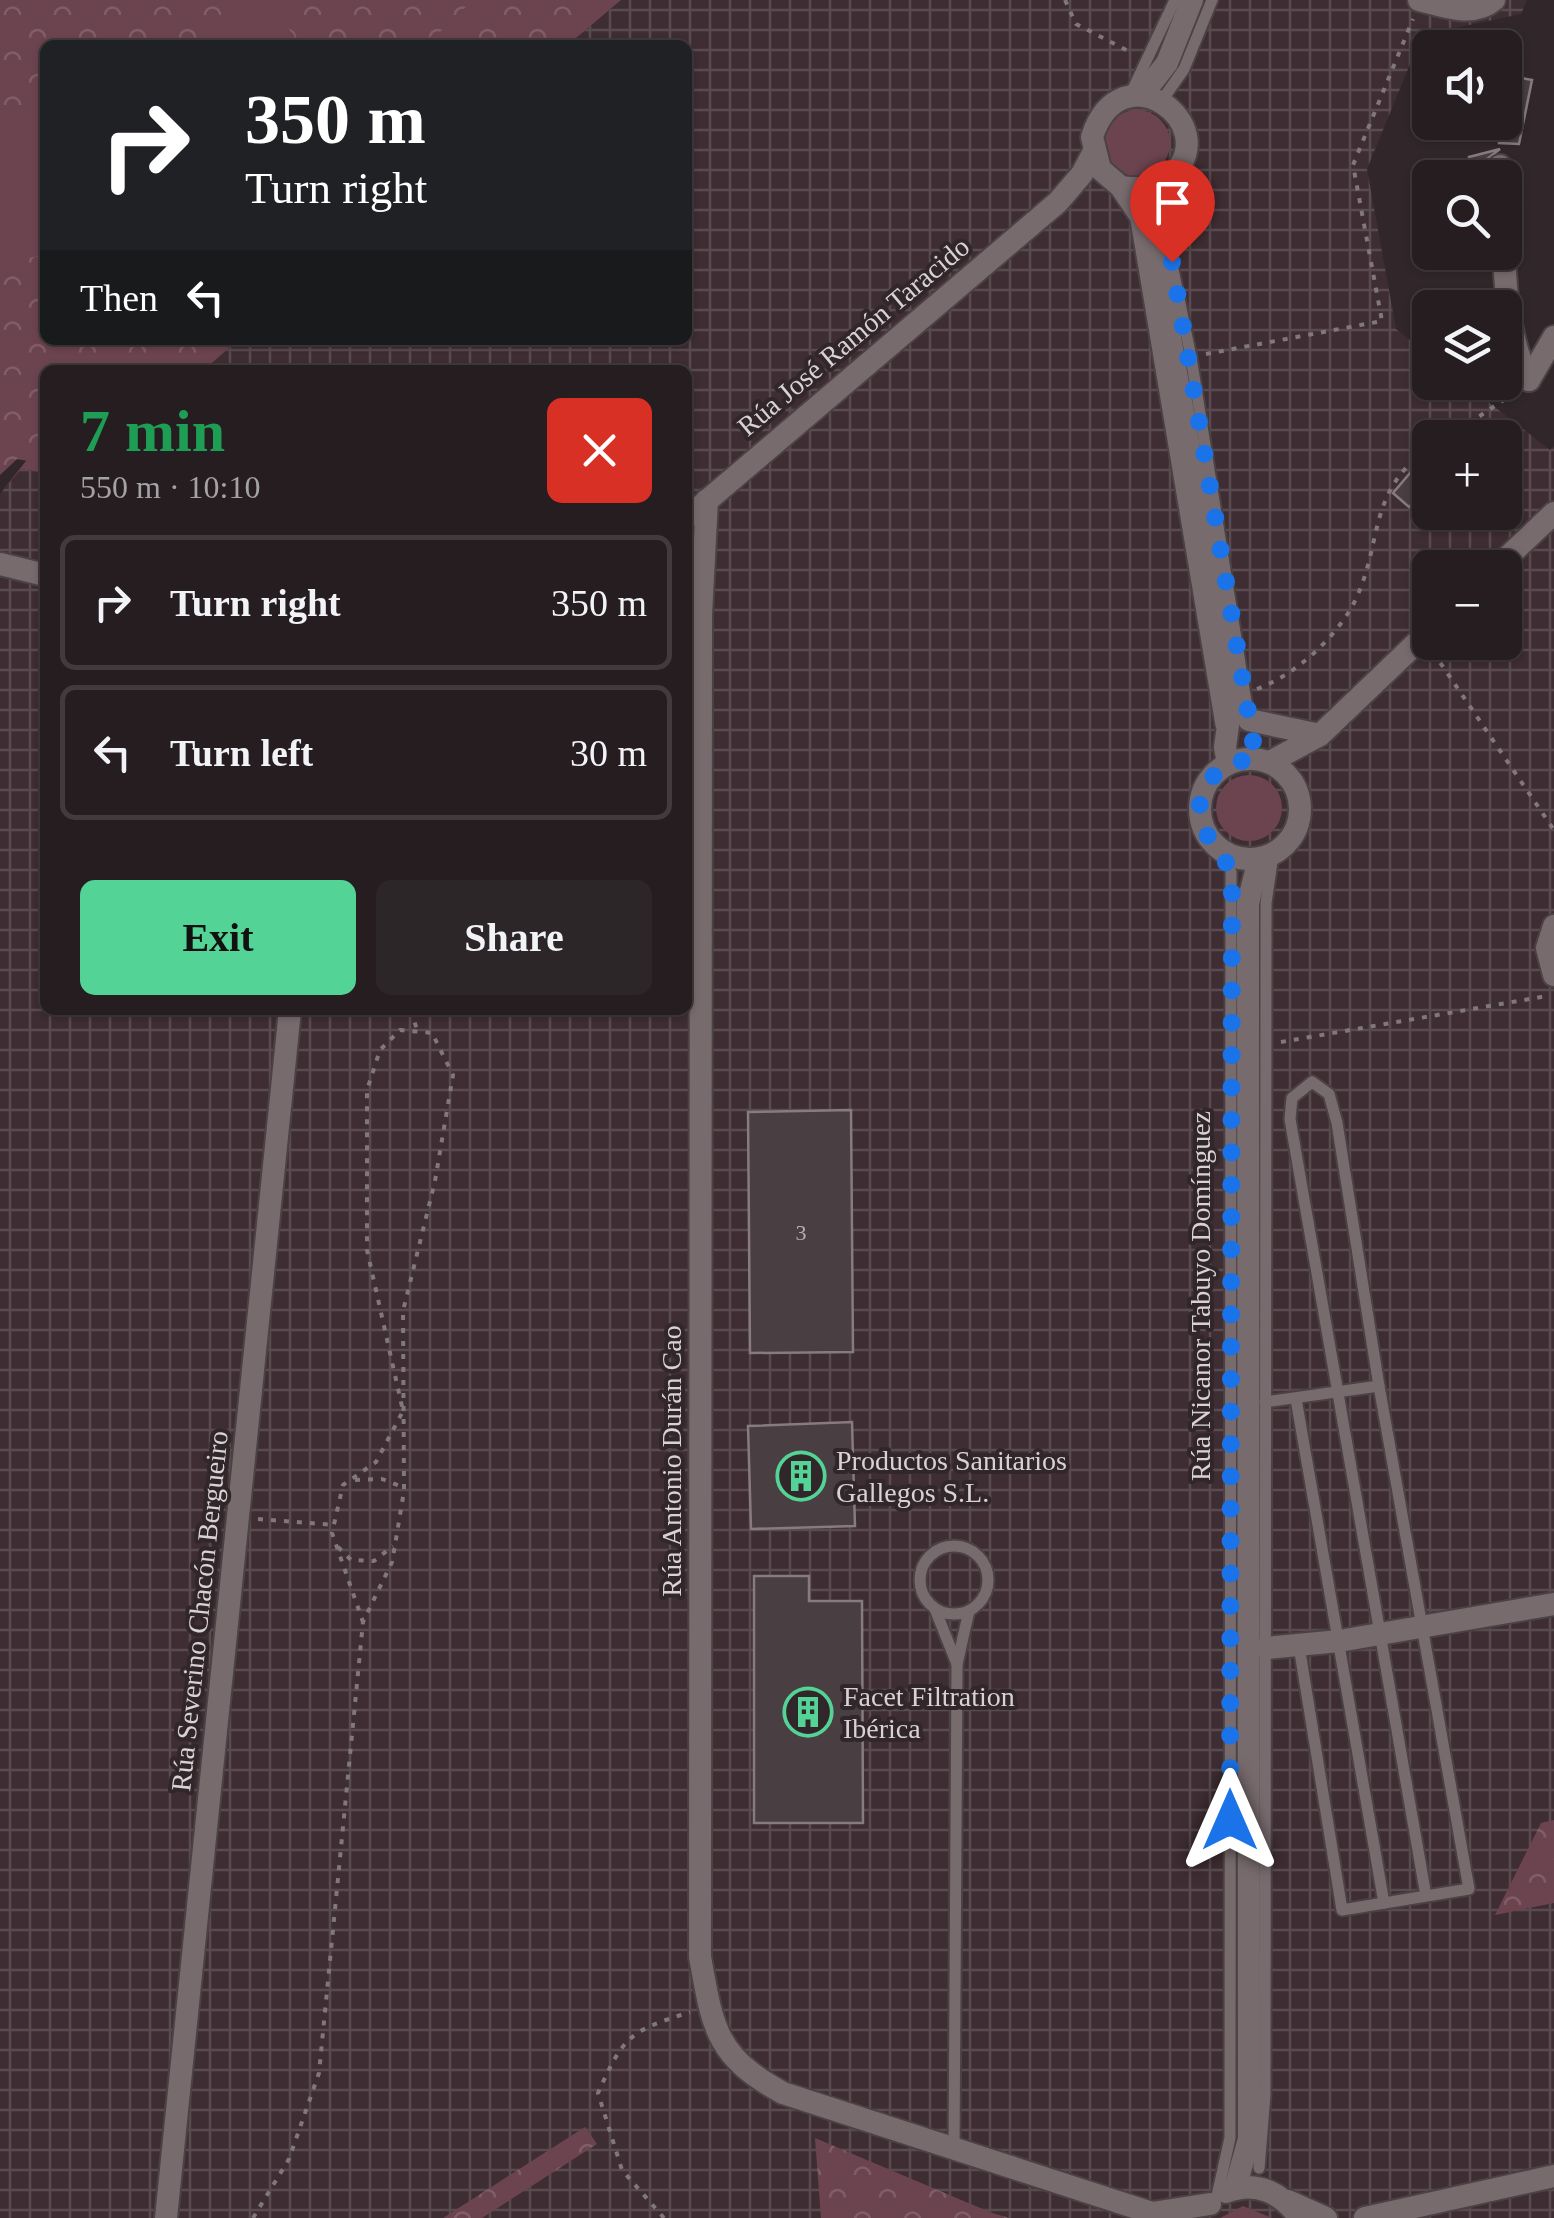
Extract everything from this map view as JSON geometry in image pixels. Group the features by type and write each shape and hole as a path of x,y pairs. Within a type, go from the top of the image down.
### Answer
{"street":[{"path":"1149,98 1158,62 1192,0"},
{"path":"1420,0 1463,10 1486,7 1494,0"},
{"path":"1149,98 1098,120 1093,153 1152,232"},
{"path":"1149,98 1180,120 1186,145 1182,162 1160,191 1152,232 1238,695 1263,761"},
{"name":"Rúa José Ramón Taracido","path":"692,513 1058,202 1082,174 1093,153"},
{"path":"1122,191 1160,191"},
{"name":"Rúa José Ramón Taracido","path":"1058,202 1122,191"},
{"path":"1505,270 1518,360 1530,380 1554,337"},
{"name":"Rúa Antonio Durán Cao","path":"707,500 695,582 700,615 700,1956 708,2006 733,2061 758,2079 783,2093 954,2150 1155,2216 1215,2202 1278,2194"},
{"path":"1515,550 1554,513"},
{"path":"0,564 40,574"},
{"path":"1263,761 1320,735 1412,648"},
{"path":"1238,695 1227,755 1207,783 1200,811 1209,838 1218,848 1244,860 1266,857 1284,846 1300,822 1303,771 1320,735"},
{"path":"1250,720 1320,735"},
{"path":"1227,755 1263,761 1282,770 1299,794"},
{"name":"Rúa Nicanor Tabuyo Domínguez","path":"1218,848 1248,902"},
{"name":"Rúa Nicanor Tabuyo Domínguez","path":"1266,857 1248,902 1249,2138 1278,2194"},
{"path":"1554,926 1546,948 1554,975"},
{"name":"Rúa Severino Chacón Bergueiro","path":"166,2218 289,1015"},
{"path":"1266,1648 1339,1641 1554,1604"},
{"name":"Rúa Nicanor Tabuyo Domínguez","path":"1215,2202 1249,2138"},
{"path":"1365,2218 1554,2176"},
{"path":"1278,2194 1326,2218"}],"lane":[{"path":"1158,62 1175,0"},
{"path":"1149,98 1184,70 1212,0"},
{"path":"1122,191 1227,755"},
{"path":"1160,191 1191,357 1238,695"},
{"path":"1266,857 1264,2139 1278,2194"},
{"name":"Rúa Nicanor Tabuyo Domínguez","path":"1215,2202 1230,2138 1232,872"},
{"path":"1299,1646 1342,1910 1469,1889 1378,1386 1337,1123 1329,1094 1312,1082 1292,1098 1290,1119 1426,1896"},
{"path":"1265,1402 1378,1386"},
{"path":"1296,1399 1384,1904"},
{"path":"935,1609 949,1615 969,1611 983,1598 988,1577 974,1552 960,1546 934,1552 922,1569 922,1591 935,1609 957,1664"},
{"path":"954,2150 957,1664 969,1611"}],"path":[{"path":"1065,0 1076,24 1158,62"},
{"path":"1191,357 1382,321 1353,165 1420,0"},
{"path":"1473,420 1530,380"},
{"path":"1238,695 1279,678 1310,656 1350,609 1380,508 1412,460"},
{"path":"1444,660 1554,830"},
{"path":"1266,1044 1554,995"},
{"path":"413,1015 417,1032"},
{"path":"253,2218 289,2158 319,2073 363,1622 392,1562 404,1487 402,1311 435,1181 453,1074 432,1034 400,1030 380,1050 366,1090 367,1250 402,1411 376,1462 342,1485 334,1525 335,1544 363,1622"},
{"path":"350,1480 382,1478 404,1487"},
{"path":"238,1518 334,1525"},
{"path":"335,1544 350,1560 374,1561 395,1545"},
{"path":"664,2218 622,2170 598,2093 614,2058 637,2029 708,2006"}],"shaded area":[{"path":"621,0 1527,0 1521,14 1446,30 1412,30 1412,59 1367,169 1396,329 1412,342 1412,400 1486,400 1511,420 1412,420 1412,530 1522,530 1522,428 1550,450 1554,446 1554,2218 0,2218 0,494 21,469 40,472 40,1015 692,1015 692,365 210,365 232,345 692,345 692,40 574,40"}],"green space":[{"path":"0,0 621,0 574,40 40,40 40,345 232,345 210,365 40,365 40,432 0,373"},
{"path":"0,0 252,0 217,40 40,40 40,111 0,113"},
{"path":"263,0 473,0 441,31 425,40 295,40"},
{"path":"503,0 603,0 557,40 454,40"},
{"path":"1137,110 1150,112 1160,120 1168,130 1168,156 1160,166 1150,174 1137,176 1124,174 1114,166 1106,156 1104,143 1106,130 1114,120 1124,112"},
{"path":"0,250 9,261 40,256 40,345 220,345 198,365 40,365 40,463 17,459 0,475"},
{"path":"40,443 40,472 21,469 0,494"},
{"path":"1249,775 1262,777 1272,785 1280,795 1280,821 1272,831 1262,839 1249,841 1236,839 1226,831 1218,821 1216,808 1218,795 1226,785 1236,777"},
{"path":"1554,1820 1554,1903 1495,1915 1541,1823"},
{"path":"585,2127 597,2144 482,2218 443,2218"},
{"path":"815,2138 992,2213 1010,2218 821,2218"},
{"path":"1243,2206 1272,2218 1220,2218"}],"building":[{"path":"1522,78 1532,80 1522,129"},
{"path":"1499,140 1520,140 1519,144"},
{"path":"1500,149 1487,160 1469,157"},
{"path":"1412,471 1412,504 1409,507 1393,493"},
{"path":"851,1110 853,1352 750,1353 748,1112"},
{"name":"Productos Sanitarios Gallegos S.L.","path":"852,1422 855,1526 751,1529 748,1426"},
{"name":"Facet Filtration Ibérica","path":"754,1576 809,1576 809,1601 862,1601 863,1823 754,1823"}],"place":[{"name":"Productos Sanitarios Gallegos S.L.","path":"801,1476"},
{"name":"Facet Filtration Ibérica","path":"808,1712"}],"route":[{"path":"1172,262 1256,759 1242,759 1216,772 1207,783 1200,811 1202,825 1232,872 1230,1820"}]}
